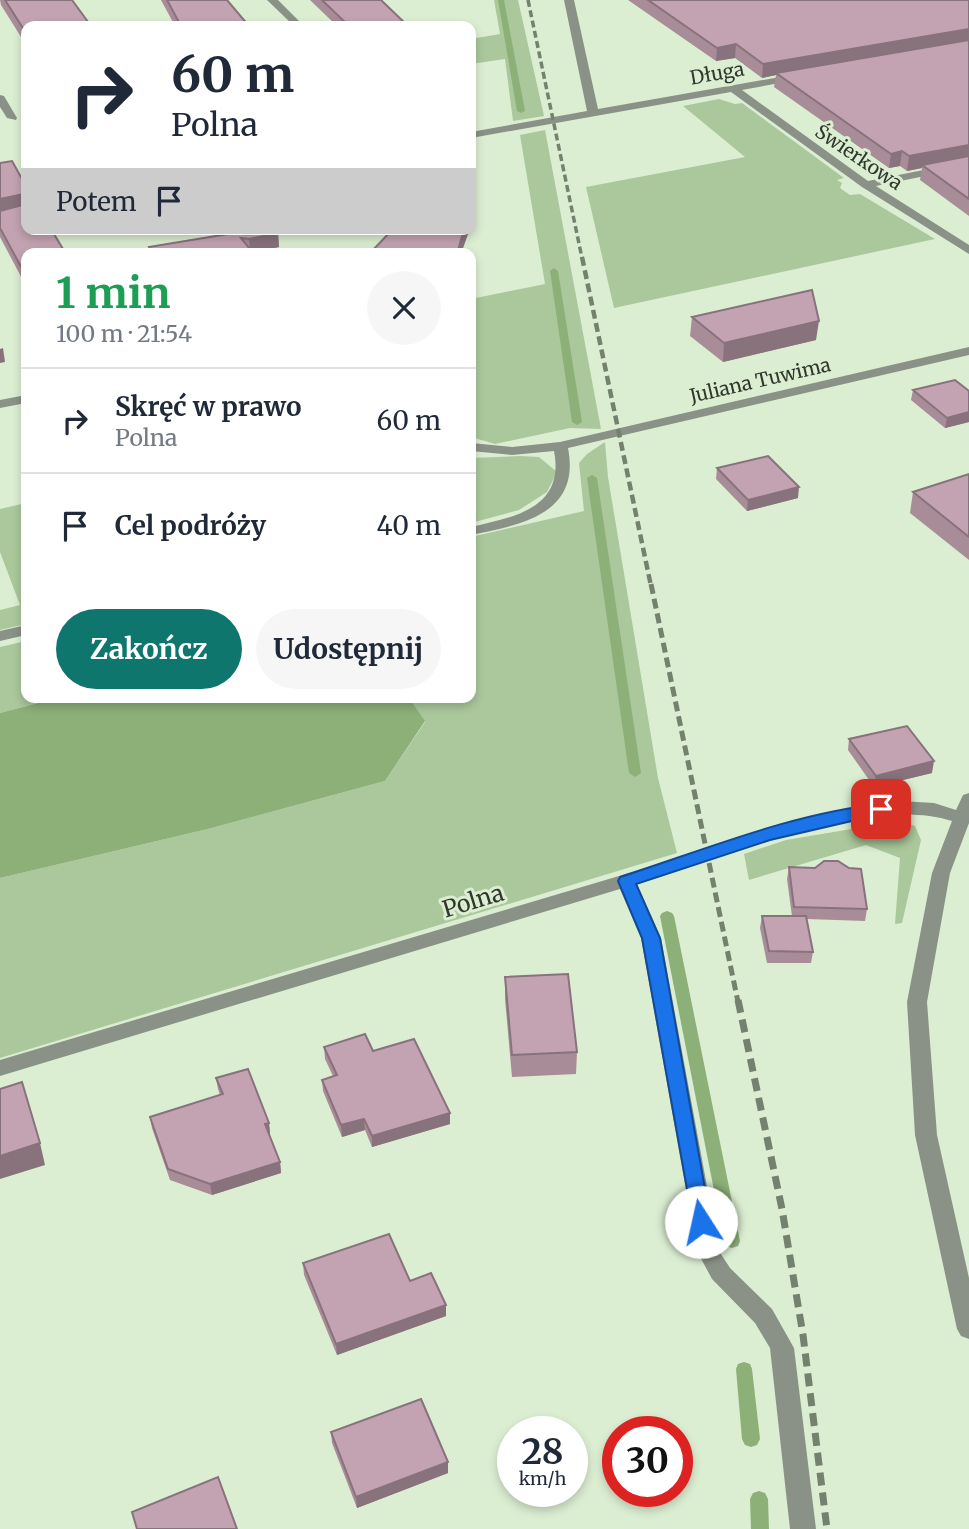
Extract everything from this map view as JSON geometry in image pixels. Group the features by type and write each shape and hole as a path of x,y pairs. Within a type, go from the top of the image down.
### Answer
{"street":[{"path":"272,0 294,21"},
{"path":"569,0 593,113"},
{"name":"Długa","path":"476,134 812,74"},
{"name":"Świerkowa","path":"733,88 866,185 969,250"},
{"path":"0,98 12,118"},
{"path":"866,185 969,164"},
{"name":"Juliana Tuwima","path":"476,447 512,451 561,446 969,351"},
{"path":"0,404 21,400"},
{"path":"476,530 530,514 547,505 563,487 566,461 561,446"},
{"path":"0,636 21,631"},
{"name":"Polna","path":"0,1068 626,881 767,835 861,811 900,807 966,809 941,873 917,1002 926,1135 966,1321"},
{"path":"626,881 651,938 708,1251 721,1274 756,1306 774,1328 782,1348 803,1529"}],"shaded area":[{"path":"494,0 518,0 544,116 513,121 505,59 476,63 476,38 500,34"},
{"path":"719,99 735,104 742,103 844,178 837,180 842,183 840,188 850,195 860,194 935,239 614,308 586,187 745,157 683,106"},
{"path":"545,130 601,429 570,428 495,444 476,438 476,298 545,284 520,135"},
{"path":"605,442 608,477 658,778 677,853 0,1058 0,878 208,829 385,781 425,722 412,703 476,703 476,536 584,511 579,463"},
{"path":"539,457 557,472 547,492 519,510 476,522 476,458"},
{"path":"21,504 21,625 0,630 0,610 20,605 0,552 0,509"},
{"path":"21,642 21,703 38,703 0,713 0,647"},
{"path":"38,703 412,703 425,721 385,781 208,829 0,878 0,713"},
{"path":"899,821 915,826 921,840 902,923 895,924 900,858 866,845 749,880 744,854 786,840"}],"building":[{"path":"5,0 72,0 87,21 21,21 21,25"},
{"path":"167,0 227,0 245,21 178,21"},
{"path":"322,0 381,0 403,21 344,21"},
{"path":"648,0 969,0 969,29 763,64 736,44 717,48"},
{"path":"969,40 969,145 909,156 902,151 891,154 776,73"},
{"path":"969,156 969,199 922,165"},
{"path":"12,161 21,177 21,194 0,199 0,163"},
{"path":"21,205 21,235 55,235 62,248 21,248 21,267 0,228 0,211"},
{"path":"222,235 268,235 241,238 249,248 149,247"},
{"path":"387,235 462,235 459,248 375,248"},
{"path":"812,290 819,321 724,343 692,317"},
{"path":"955,380 969,391 969,412 947,418 913,390"},
{"path":"768,456 799,487 748,500 717,468"},
{"path":"969,474 969,537 913,492"},
{"path":"907,726 934,761 876,776 849,739"},
{"path":"824,861 838,861 849,868 861,869 867,909 794,907 789,867 815,868"},
{"path":"762,916 806,916 813,952 769,951"},
{"path":"568,974 577,1052 512,1055 505,977"},
{"path":"365,1034 373,1051 414,1039 450,1113 372,1136 364,1119 341,1125 322,1080 337,1075 324,1047"},
{"path":"248,1069 269,1123 265,1124 280,1162 210,1184 168,1169 150,1117 223,1094 216,1078"},
{"path":"22,1082 40,1143 0,1156 0,1089"},
{"path":"389,1234 410,1281 431,1273 446,1305 336,1344 303,1263"},
{"path":"421,1399 448,1462 356,1497 331,1432"},
{"path":"218,1477 237,1529 137,1529 132,1512"}],"waterway":[{"path":"501,0 521,111"},
{"path":"554,271 577,422"},
{"path":"592,478 635,773"},
{"path":"667,916 732,1241"},
{"path":"744,1369 751,1439"},
{"path":"759,1499 760,1529"}],"railway":[{"path":"528,0 582,258"},
{"path":"582,257 651,586"},
{"path":"651,584 738,1002"},
{"path":"738,1000 782,1209 803,1335 827,1529"}],"route":[{"path":"701,1222 651,938 626,881 767,835 861,811 881,809"}]}
